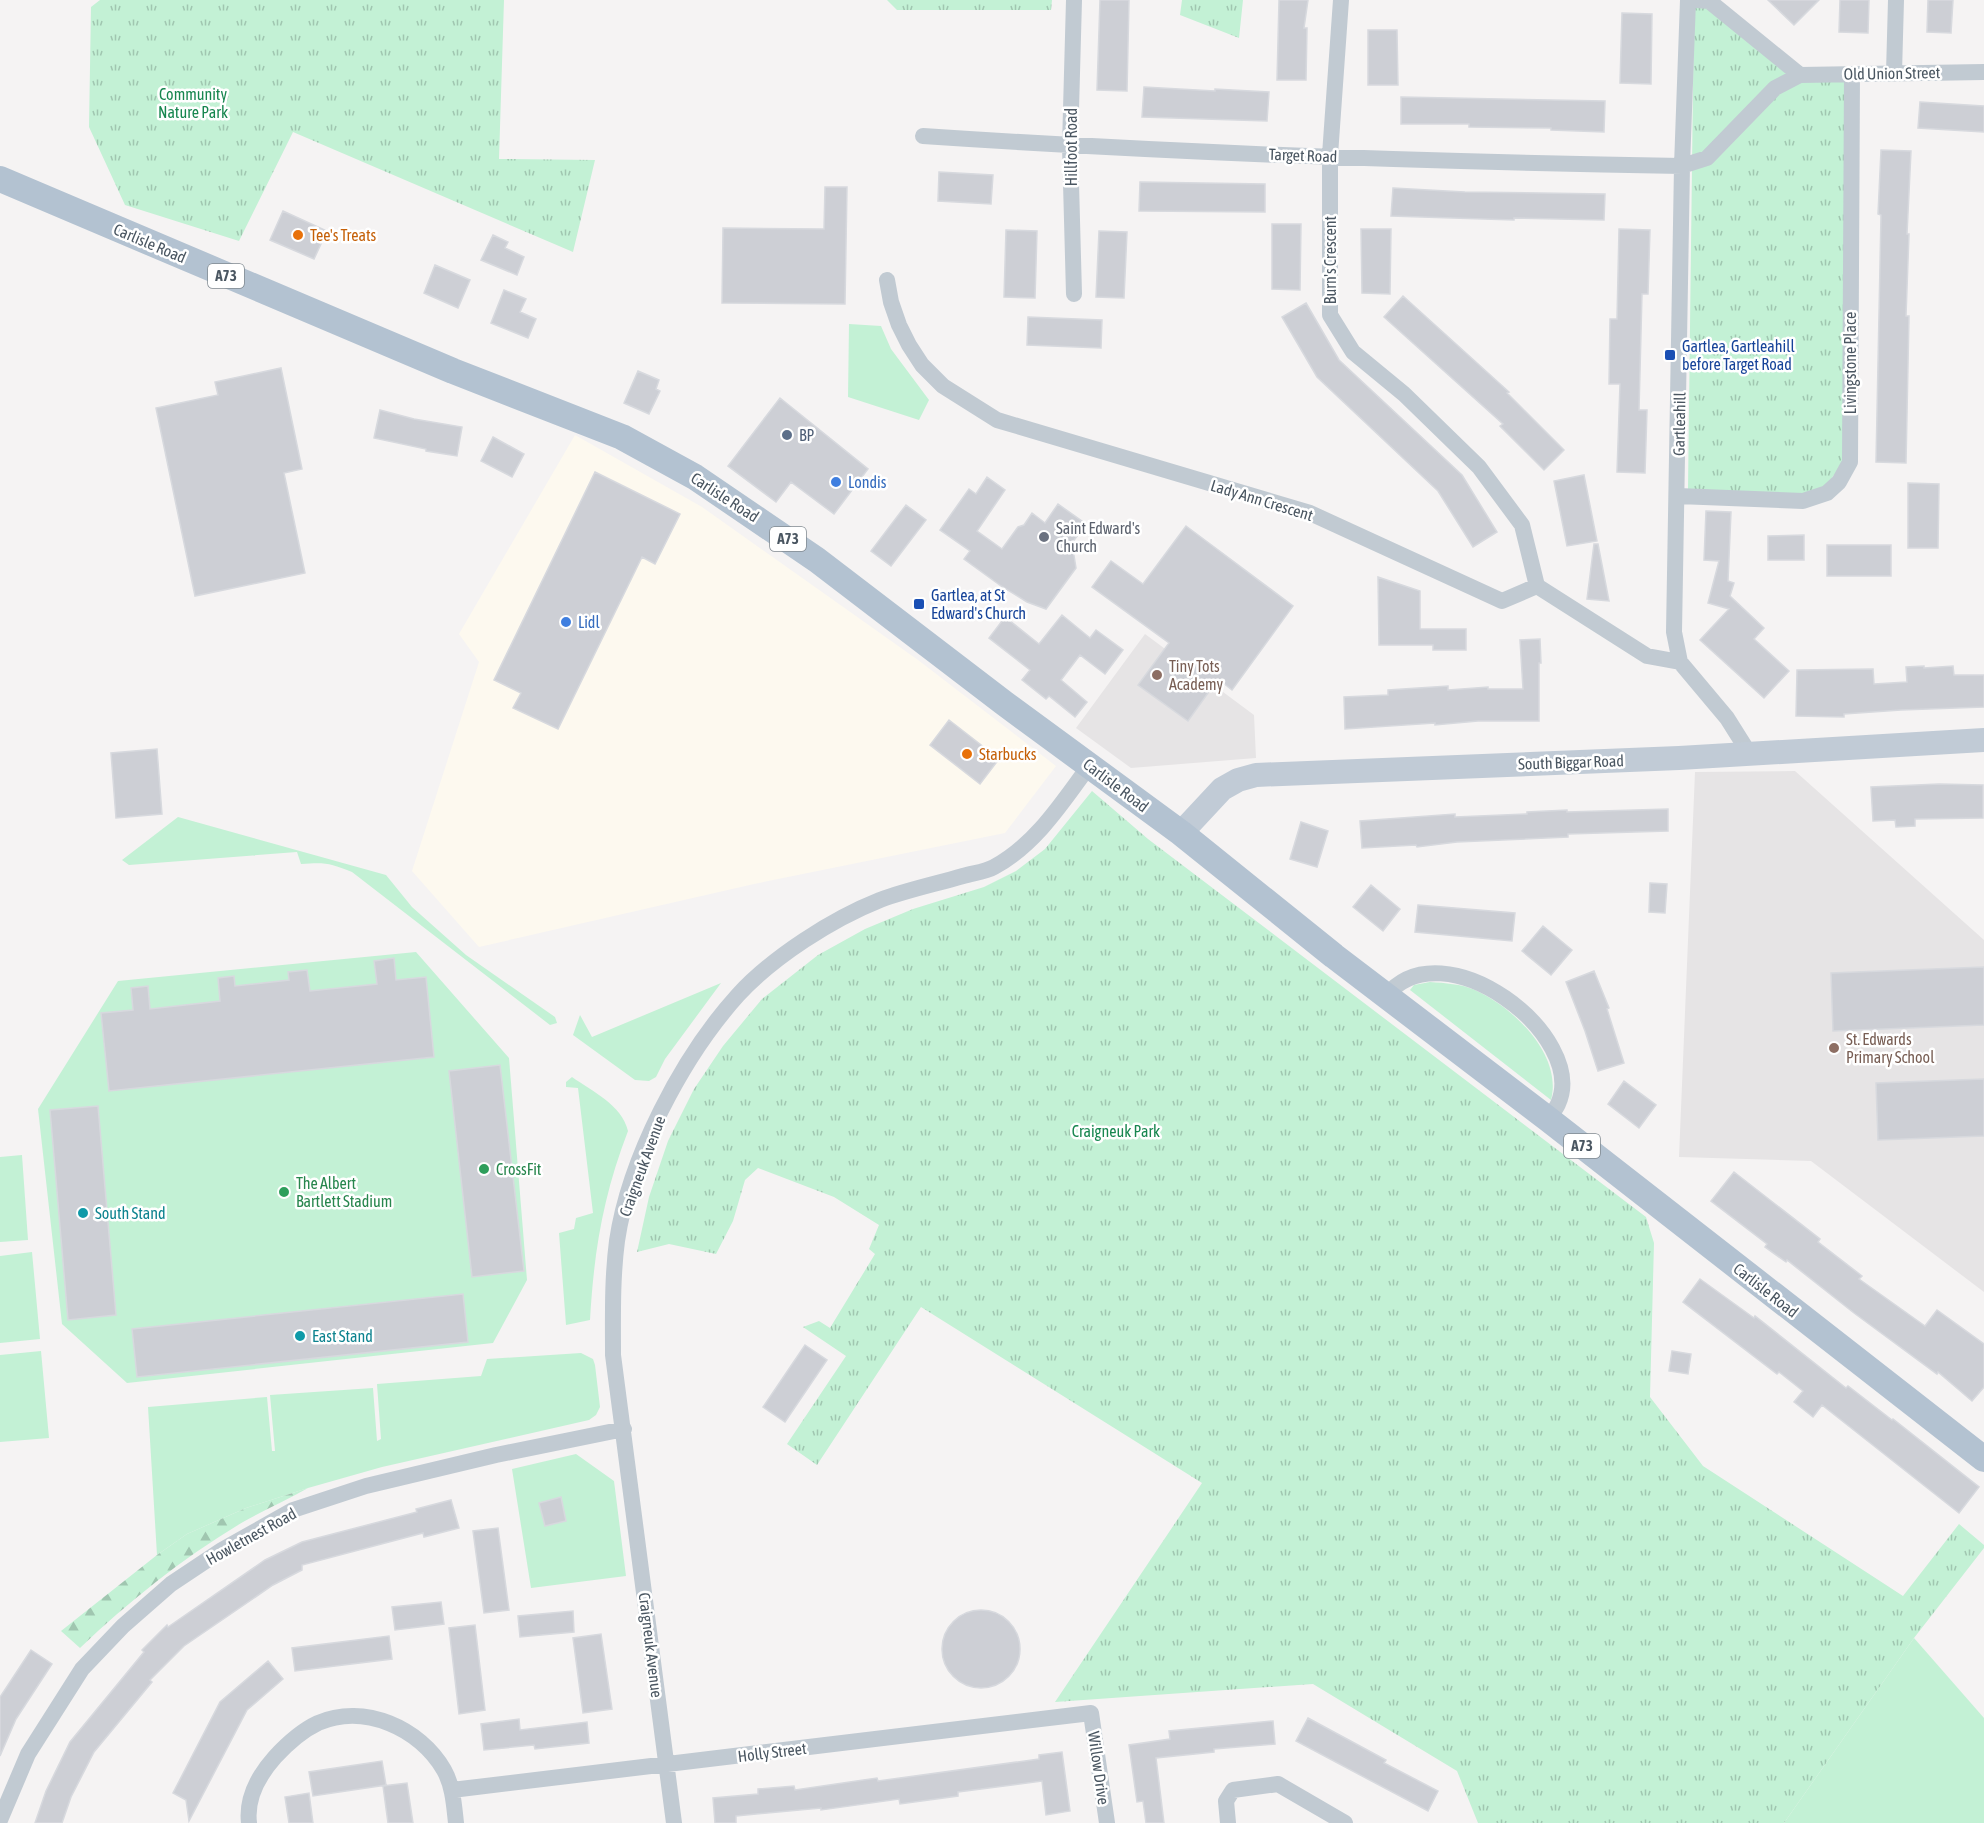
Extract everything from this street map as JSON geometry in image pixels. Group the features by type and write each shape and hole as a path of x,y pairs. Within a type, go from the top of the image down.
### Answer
{"main road":[{"name":"Carlisle Road","path":"0,180 453,371 622,437 695,477 799,547 1181,833 1386,996 1548,1119 1984,1459"}],"street":[{"name":"Hillfoot Road","path":"1074,0 1070,146 1074,294"},
{"name":"Burn's Crescent","path":"1341,0 1330,155 1330,315 1353,352 1404,394 1479,467 1522,525 1537,586"},
{"name":"Gartleahill","path":"1688,0 1682,166 1674,632 1680,662 1727,718 1749,753"},
{"path":"1697,0 1709,1 1800,75"},
{"path":"1894,73 1896,0"},
{"name":"Old Union Street","path":"1682,166 1707,158 1775,88 1800,75 1984,72"},
{"name":"Livingstone Place","path":"1678,496 1803,501 1827,493 1839,482 1850,462 1852,74"},
{"name":"Target Road","path":"923,136 1070,146 1461,161 1682,166"},
{"name":"Lady Ann Crescent","path":"887,280 898,325 922,364 944,386 997,420 1310,513 1502,601 1537,586"},
{"path":"1537,586 1647,656 1680,662"},
{"name":"South Biggar Road","path":"1181,833 1222,789 1238,780 1257,775 1679,758 1984,740"},
{"name":"Craigneuk Avenue","path":"674,1823 613,1355 612,1294 617,1241 626,1202 659,1114 677,1079 738,995 782,956 828,926 881,900 993,868 1033,839 1089,766"},
{"path":"1386,996 1405,978 1439,973 1481,984 1509,999 1530,1018 1546,1040 1558,1065 1562,1078 1559,1103 1548,1119"},
{"name":"Howletnest Road","path":"0,1820 28,1754 82,1669 123,1626 171,1584 222,1550 293,1510 366,1486 496,1455 624,1429"},
{"name":"Holly Street","path":"452,1790 1092,1713"},
{"name":"Willow Drive","path":"1092,1713 1107,1823"},
{"path":"249,1823 252,1793 270,1762 300,1733 318,1723 353,1716 373,1718 389,1723 407,1732 433,1754 445,1772 452,1790 456,1823"},
{"path":"1228,1823 1226,1801 1233,1790 1278,1784 1345,1823"}],"shaded area":[{"path":"575,435 702,507 918,660 1056,766 1005,833 754,884 479,947 412,871 479,662 459,634"},
{"name":"Tiny Tots Academy","path":"1145,634 1254,715 1256,758 1131,768 1076,728"},
{"name":"St. Edwards Primary School","path":"1795,771 1984,940 1984,1292 1811,1161 1679,1157 1695,772"}],"green space":[{"name":"Community Nature Park","path":"100,0 504,0 499,159 595,160 573,252 293,132 239,241 125,205 89,127 91,7"},
{"path":"887,0 1052,0 1051,10 897,10"},
{"path":"1182,0 1243,0 1239,38 1180,15"},
{"path":"1694,5 1707,8 1800,81 1849,79 1846,460 1823,489 1801,497 1688,489"},
{"path":"849,324 881,326 891,349 929,400 919,420 848,397"},
{"name":"Craigneuk Park","path":"1092,791 1148,839 1646,1217 1654,1243 1650,1397 1703,1466 1903,1596 1959,1524 1984,1545 1984,1548 1914,1638 1784,1823 1478,1823 1457,1771 1313,1684 1055,1702 1202,1483 921,1307 817,1465 787,1444 846,1356 803,1327 819,1321 830,1328 875,1254 869,1249 879,1225 834,1197 758,1168 745,1180 733,1221 716,1254 669,1244 637,1252 649,1197 668,1141 694,1089 723,1046 762,999 818,955 865,929 913,909 984,887 1016,871 1045,849"},
{"path":"178,817 386,875 412,907 466,955 555,1017 557,1023 550,1025 352,872 344,869 327,864 301,864 297,852 129,865 122,860"},
{"name":"The Albert Bartlett Stadium","path":"416,952 509,1058 527,1280 493,1343 127,1383 62,1324 38,1109 118,981"},
{"path":"1430,982 1459,985 1475,990 1505,1008 1519,1020 1532,1034 1550,1066 1553,1083 1551,1100 1410,990 1414,985"},
{"path":"721,983 665,1059 656,1077 649,1081 635,1080 573,1035 580,1015 592,1037"},
{"path":"572,1077 613,1106 625,1122 628,1131 612,1178 601,1224 590,1320 566,1325 559,1233 574,1229 576,1218 593,1213 578,1088 566,1087 566,1082"},
{"path":"22,1155 28,1240 0,1242 0,1157"},
{"path":"32,1252 40,1339 0,1343 0,1256"},
{"path":"41,1351 49,1438 0,1442 0,1355"},
{"path":"581,1353 593,1359 595,1365 600,1407 596,1415 589,1420 382,1467 308,1488 246,1508 187,1534 157,1555 148,1407 267,1397 272,1451 275,1451 270,1395 373,1388 377,1441 381,1439 377,1384 481,1376 487,1359"},
{"path":"576,1454 614,1481 626,1576 531,1588 512,1469"},
{"path":"308,1488 243,1522 178,1565 118,1613 80,1648 61,1631 187,1534 246,1508"},
{"path":"1914,1638 1984,1718 1984,1823 1784,1823"}],"building":[{"path":"1100,0 1129,0 1127,91 1097,90"},
{"path":"1279,0 1308,0 1304,28 1307,28 1306,80 1277,80"},
{"path":"1768,0 1819,0 1794,25"},
{"path":"1840,0 1869,0 1868,33 1839,32"},
{"path":"1928,0 1953,0 1951,33 1927,32"},
{"path":"1622,13 1652,14 1651,84 1620,83"},
{"path":"1368,30 1397,30 1398,85 1368,85"},
{"path":"1144,87 1269,92 1267,121 1142,117"},
{"path":"1401,97 1605,101 1604,132 1551,130 1551,128 1469,127 1469,124 1401,124"},
{"path":"1920,102 1984,106 1984,132 1918,128"},
{"path":"1881,150 1911,151 1907,234 1909,234 1906,316 1909,316 1906,463 1876,462 1881,215 1878,214"},
{"path":"939,172 993,175 991,204 938,201"},
{"path":"1140,182 1265,184 1265,212 1139,211"},
{"path":"825,187 847,187 845,304 722,303 723,228 824,229"},
{"path":"1393,188 1465,192 1605,194 1604,220 1391,216"},
{"name":"Tee's Treats","path":"283,211 327,231 314,259 270,240"},
{"path":"1272,224 1301,224 1300,290 1272,289"},
{"path":"1361,229 1391,229 1390,294 1362,293"},
{"path":"1619,229 1650,230 1648,294 1642,294 1639,410 1647,410 1645,473 1617,472 1620,384 1609,384 1610,319 1617,319"},
{"path":"1006,230 1037,231 1035,298 1004,297"},
{"path":"1099,231 1127,232 1124,298 1096,297"},
{"path":"493,235 508,242 505,248 524,257 517,275 481,260"},
{"path":"435,265 470,280 458,308 424,293"},
{"path":"504,290 526,299 520,312 536,319 528,338 491,323"},
{"path":"1403,296 1509,392 1507,393 1564,450 1544,470 1500,426 1503,424 1384,317"},
{"path":"1306,303 1339,360 1462,475 1497,532 1473,547 1438,491 1317,377 1282,317"},
{"path":"1028,317 1102,320 1101,348 1027,345"},
{"path":"281,368 302,469 284,473 305,573 195,596 156,408 218,395 215,382"},
{"path":"638,371 659,380 656,389 660,391 649,414 624,403"},
{"path":"780,398 868,469 834,514 791,482 776,502 728,466"},
{"path":"380,410 414,419 462,427 457,456 374,438"},
{"path":"493,437 524,454 512,477 481,461"},
{"name":"Lidl","path":"595,472 680,514 655,564 642,557 558,729 513,708 521,693 494,680"},
{"path":"1584,475 1597,541 1567,546 1554,481"},
{"name":"Saint Edward's Church","path":"987,477 1005,490 977,531 1002,549 1032,513 1045,523 1058,504 1086,524 1072,543 1076,568 1046,609 1027,602 964,559 970,551 940,530 969,489 976,494"},
{"path":"1908,483 1939,484 1938,548 1908,548"},
{"path":"906,505 926,520 891,566 871,551"},
{"path":"1706,511 1731,512 1728,581 1734,583 1730,596 1764,628 1754,639 1789,671 1764,698 1700,640 1729,609 1708,603 1719,561 1704,560"},
{"path":"1186,526 1293,606 1232,690 1218,679 1188,721 1138,685 1169,643 1092,587 1111,561 1143,584"},
{"path":"1804,535 1804,560 1768,560 1768,536"},
{"path":"1594,544 1598,544 1609,601 1587,599"},
{"path":"1827,545 1891,545 1891,576 1827,576"},
{"path":"1378,577 1420,591 1420,629 1466,629 1466,650 1433,650 1433,645 1379,645"},
{"path":"1062,615 1090,638 1096,630 1123,650 1105,674 1080,655 1061,680 1087,702 1075,717 1049,696 1046,699 1022,680 1030,670 989,638 1005,617 1039,644"},
{"path":"1540,639 1539,721 1478,721 1345,729 1344,697 1388,695 1388,690 1448,686 1448,690 1488,687 1488,689 1523,689 1520,640"},
{"path":"1924,666 1924,668 1953,666 1954,675 1984,675 1984,707 1844,714 1844,717 1796,716 1797,670 1873,669 1874,684 1907,682 1906,667"},
{"name":"Starbucks","path":"949,720 999,759 980,784 930,745"},
{"path":"157,749 162,814 116,818 111,753"},
{"path":"1983,785 1983,818 1915,819 1915,826 1896,827 1895,820 1873,821 1871,787"},
{"path":"1668,809 1668,831 1568,834 1568,837 1457,842 1417,847 1416,845 1362,848 1360,821 1455,814 1455,817 1567,810 1567,812"},
{"path":"1301,822 1328,831 1317,867 1290,859"},
{"path":"1650,883 1667,884 1665,913 1649,912"},
{"path":"1371,885 1400,909 1383,931 1353,907"},
{"path":"1418,905 1515,913 1512,941 1415,932"},
{"path":"1543,926 1572,950 1551,975 1522,951"},
{"path":"394,958 396,980 426,977 434,1057 109,1091 101,1013 133,1010 131,988 148,986 150,1009 220,1001 218,978 234,976 235,986 289,980 288,972 307,970 310,991 377,984 374,961"},
{"path":"1984,967 1984,1025 1833,1031 1831,973"},
{"path":"1594,971 1609,1008 1607,1009 1624,1063 1598,1071 1566,982"},
{"path":"500,1065 524,1271 472,1277 449,1071"},
{"path":"1984,1079 1984,1136 1878,1140 1876,1083"},
{"path":"1624,1081 1656,1105 1639,1128 1608,1104"},
{"name":"South Stand","path":"98,1106 116,1315 68,1320 50,1110"},
{"path":"1734,1172 1820,1239 1818,1242 1862,1276 1859,1279 1925,1326 1937,1310 1984,1344 1984,1387 1972,1401 1938,1372 1937,1374 1854,1313 1787,1260 1786,1262 1765,1247 1767,1244 1711,1201"},
{"path":"1700,1279 1754,1318 1755,1316 1846,1388 1848,1386 1893,1419 1979,1487 1959,1513 1822,1405 1813,1417 1794,1402 1803,1391 1779,1372 1777,1374 1683,1302"},
{"name":"East Stand","path":"463,1294 468,1342 137,1377 132,1329"},
{"path":"805,1345 827,1360 785,1422 763,1407"},
{"path":"1672,1351 1691,1354 1688,1374 1669,1371"},
{"path":"561,1497 566,1521 545,1526 539,1503"},
{"path":"451,1500 459,1528 424,1537 423,1533 302,1565 302,1570 273,1585 184,1646 150,1680 152,1682 94,1752 71,1797 62,1823 35,1823 46,1791 70,1742 144,1652 142,1650 167,1625 168,1627 265,1560 302,1542 417,1512 416,1509"},
{"path":"498,1528 509,1610 484,1613 473,1531"},
{"path":"441,1602 444,1624 395,1630 392,1607"},
{"path":"981,1610 996,1613 1008,1622 1017,1634 1020,1649 1017,1664 1008,1676 996,1685 981,1688 966,1685 954,1676 945,1664 942,1649 945,1634 954,1622 966,1613"},
{"path":"573,1611 574,1632 520,1637 518,1616"},
{"path":"475,1625 485,1710 459,1714 449,1628"},
{"path":"601,1634 612,1709 583,1713 573,1638"},
{"path":"389,1636 392,1659 295,1671 292,1648"},
{"path":"31,1650 52,1664 16,1719 0,1756 0,1697"},
{"path":"268,1661 283,1679 247,1710 189,1821 186,1800 173,1793 220,1702"},
{"path":"1308,1718 1386,1760 1384,1763 1438,1791 1428,1811 1296,1741"},
{"path":"519,1719 520,1730 587,1722 589,1743 535,1749 534,1745 484,1750 481,1724"},
{"path":"1273,1721 1275,1744 1214,1749 1214,1752 1156,1758 1164,1823 1146,1823 1143,1801 1137,1802 1129,1745 1170,1739 1169,1731"},
{"path":"1062,1752 1070,1811 1046,1815 1042,1781 958,1792 958,1796 900,1804 899,1799 821,1810 821,1808 736,1816 736,1823 715,1823 713,1798 758,1794 758,1789 794,1786 795,1790 877,1778 878,1781 1039,1759 1039,1755"},
{"path":"382,1761 386,1785 313,1796 309,1772"},
{"path":"407,1783 413,1823 388,1823 383,1786"},
{"path":"309,1793 313,1823 289,1823 285,1797"}],"place":[{"name":"Tee's Treats","path":"298,235"},
{"name":"Gartlea, Gartleahill before Target Road","path":"1670,355"},
{"name":"BP","path":"787,435"},
{"name":"Londis","path":"836,482"},
{"name":"Saint Edward's Church","path":"1044,537"},
{"name":"Gartlea, at St Edward's Church","path":"919,604"},
{"name":"Lidl","path":"566,622"},
{"name":"Tiny Tots Academy","path":"1157,675"},
{"name":"Starbucks","path":"967,754"},
{"name":"St. Edwards Primary School","path":"1834,1048"},
{"name":"CrossFit","path":"484,1169"},
{"name":"The Albert Bartlett Stadium","path":"284,1192"},
{"name":"South Stand","path":"83,1213"},
{"name":"East Stand","path":"300,1336"}]}
